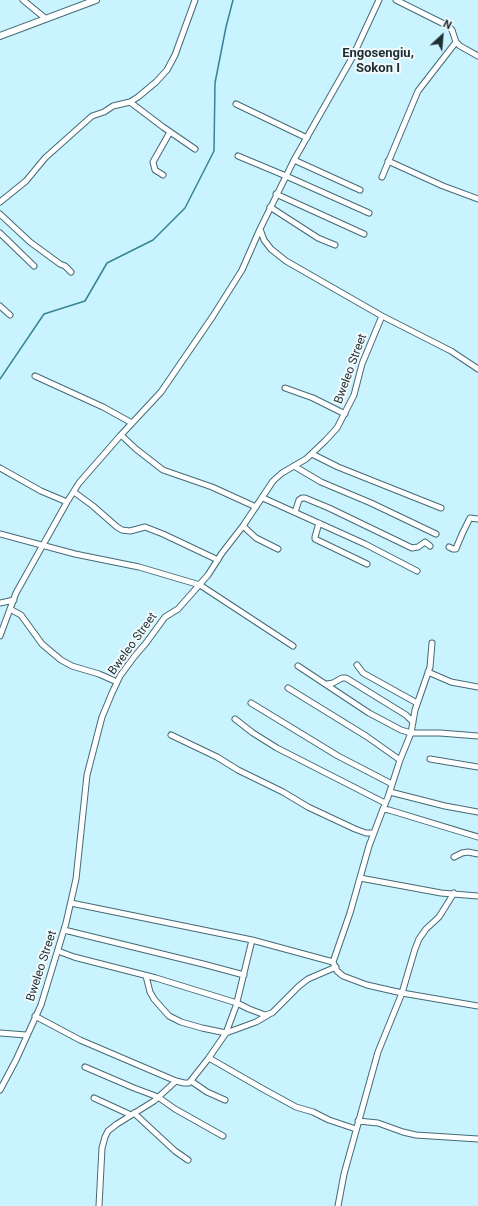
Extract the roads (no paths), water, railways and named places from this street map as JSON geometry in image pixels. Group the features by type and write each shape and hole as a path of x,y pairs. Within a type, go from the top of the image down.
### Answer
{"street":[{"path":"23,0 45,18"},
{"path":"0,36 96,0"},
{"path":"0,202 22,184 45,158 92,116 104,112 113,106 130,102 156,82 167,70 180,45 195,0"},
{"path":"0,636 14,600 67,502 79,483 161,392 213,316 242,270 276,194 352,58 379,0"},
{"path":"396,0 450,27 454,33 456,42 460,46 478,56"},
{"path":"382,177 418,91 456,42"},
{"path":"130,102 195,149"},
{"path":"236,104 307,138"},
{"path":"163,175 155,170 153,162 170,132"},
{"path":"238,156 369,213"},
{"path":"294,160 360,190"},
{"path":"388,161 442,186 478,199"},
{"path":"276,194 364,234"},
{"path":"270,207 318,238 335,246"},
{"path":"0,214 30,242 72,272"},
{"path":"260,229 264,240 271,249 286,261 382,316 435,342 478,369"},
{"path":"0,233 34,266"},
{"path":"0,306 10,315"},
{"name":"Bweleo Street","path":"0,1090 16,1060 26,1035 41,1005 58,951 76,879 88,775 102,717 117,682 165,617 178,609 208,575 277,476 306,459 337,428 354,395 362,364 382,316"},
{"path":"35,376 103,407 132,423"},
{"path":"286,388 313,398 345,414"},
{"path":"121,435 163,470 212,487 256,508"},
{"path":"312,454 338,467 440,508"},
{"path":"294,466 321,482 371,503 436,534"},
{"path":"0,468 41,491 67,502"},
{"path":"74,492 94,506 122,530 130,531 145,527 150,528 218,560"},
{"path":"263,498 365,544 417,571"},
{"path":"295,512 299,500 305,498 412,548 418,547 425,542 430,546"},
{"path":"449,547 456,549 470,518 478,519"},
{"path":"319,523 314,537 315,539 367,564"},
{"path":"243,526 256,538 278,550"},
{"path":"0,534 75,554 139,567 200,585 293,646"},
{"path":"0,602 14,600"},
{"path":"10,609 21,616 42,644 61,660 72,666 99,674 117,682"},
{"path":"333,962 374,833 411,733 417,703 428,672 432,642"},
{"path":"357,665 363,673 417,703"},
{"path":"298,666 327,684 369,714 401,730 411,733 440,733 478,736"},
{"path":"428,672 451,682 478,687"},
{"path":"327,684 333,683 342,678 346,678 406,715 413,722"},
{"path":"288,688 366,736 400,760"},
{"path":"251,703 338,756 392,784"},
{"path":"235,719 253,733 277,748 385,802"},
{"path":"171,735 217,757 238,770 271,786 308,807 356,829 374,833"},
{"path":"430,759 478,768"},
{"path":"390,792 445,806 478,812"},
{"path":"383,809 478,837"},
{"path":"454,857 468,852 478,854"},
{"path":"360,878 441,893 478,896"},
{"path":"338,1206 344,1174 378,1052 402,994 415,949 426,929 438,917 454,893"},
{"path":"71,903 252,940 333,962 343,976 367,985 402,994 478,1006"},
{"path":"64,930 244,975"},
{"path":"35,1016 80,1040 176,1081 184,1083 191,1081 226,1033 237,1003 252,940"},
{"path":"58,951 81,959 146,976 237,1003 249,1009 269,1015"},
{"path":"146,976 150,992 154,999 169,1016 181,1022 226,1033 256,1022 272,1014 289,995 304,983 336,967"},
{"path":"0,1033 26,1035"},
{"path":"209,1058 290,1104 356,1129"},
{"path":"85,1067 158,1097 175,1109 223,1136"},
{"path":"99,1206 102,1148 105,1137 111,1128 158,1097 176,1081"},
{"path":"191,1081 207,1092 225,1100"},
{"path":"94,1098 132,1114 175,1151 188,1160"},
{"path":"358,1121 378,1123 416,1135 478,1139"}],"waterway":[{"path":"0,379 44,314 85,301 107,263 153,240 185,208 214,151 215,83 233,0"}],"district":[{"name":"Engosengiu, Sokon I","path":"378,62"}]}
